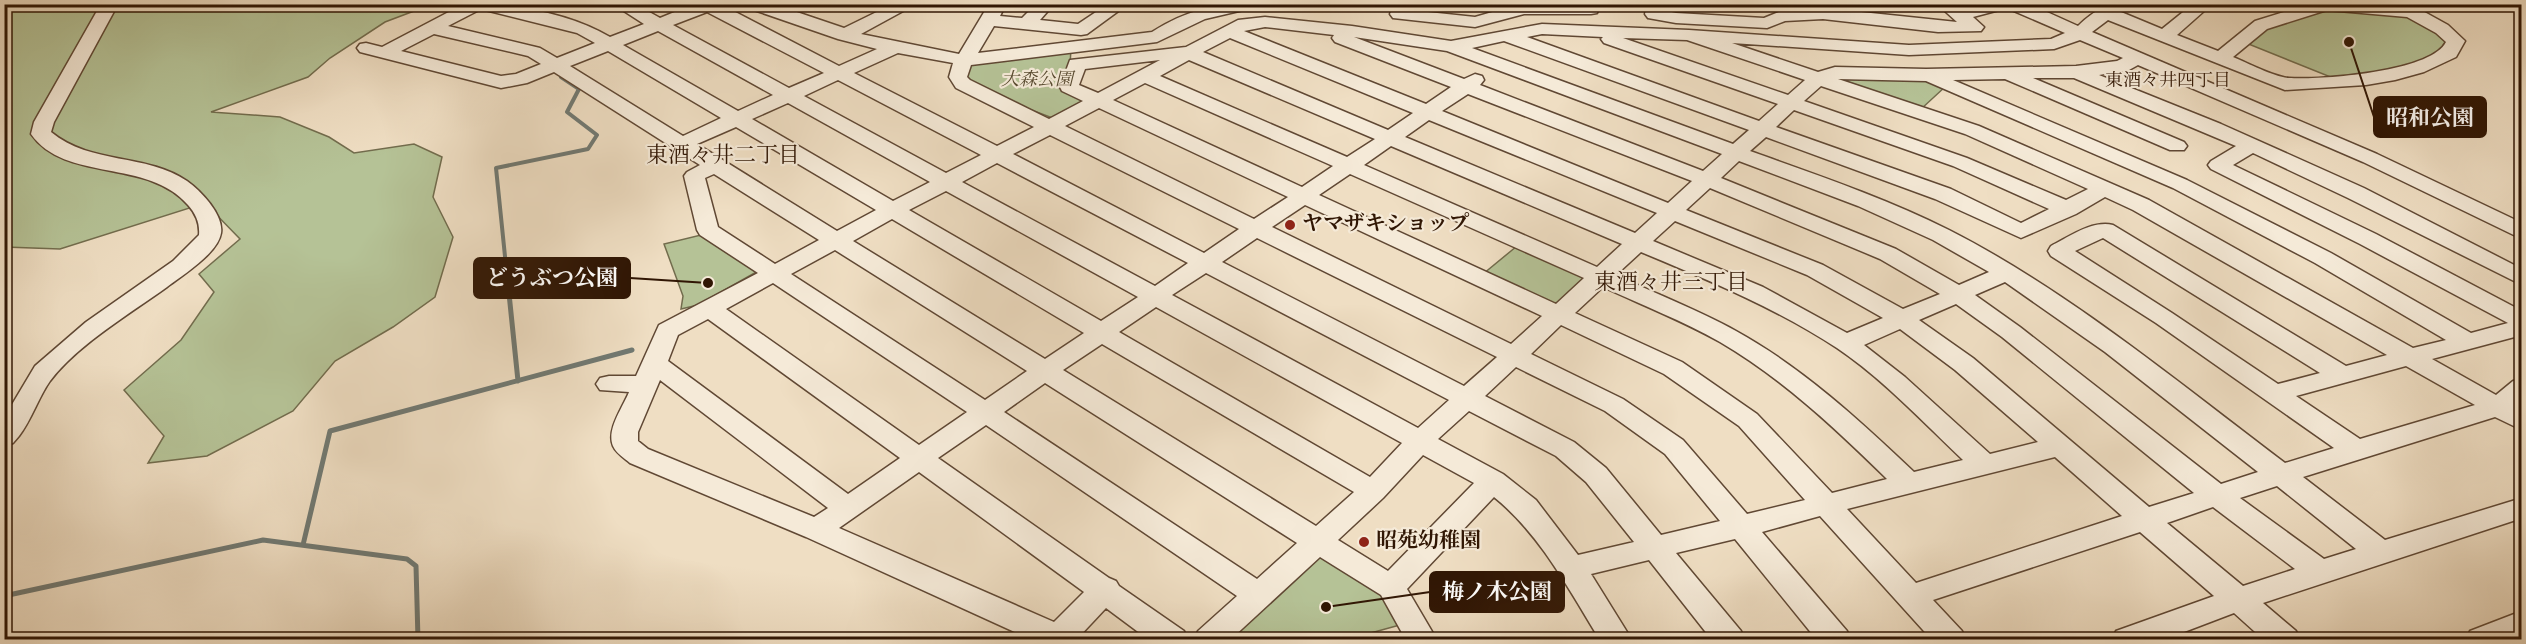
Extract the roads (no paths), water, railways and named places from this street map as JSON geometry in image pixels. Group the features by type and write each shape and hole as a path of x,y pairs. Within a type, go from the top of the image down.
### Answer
{"street":[{"path":"11,429 39,376 106,318 188,260 203,247 210,234 208,214 174,182 70,153 48,142 41,134 44,122 110,4"},
{"path":"386,52 479,4 583,29 1373,491"},
{"path":"621,4 1493,481 1526,507 1571,568 1617,639"},
{"path":"754,4 844,35 894,48 964,60 1157,37 1179,21 1206,8 1246,4"},
{"path":"844,35 908,4"},
{"path":"1026,24 1046,4"},
{"path":"1120,4 1081,30 1026,24 993,12 964,60 958,77 963,84 1614,405 1674,447 1836,639"},
{"path":"1403,4 1399,15 1459,13 1475,22 1523,7 1591,9 1592,4"},
{"path":"1656,4 1654,14 1676,18 1767,23 1787,8 1876,12 1940,28 1975,27 1951,9"},
{"path":"1951,9 1977,11 2002,4"},
{"path":"2013,4 2098,17 2165,35 2221,58 2285,84 2366,79 2395,74 2417,68 2450,53 2456,42 2442,29 2403,8 2326,5 2261,25 2221,58"},
{"path":"2165,35 2204,4"},
{"path":"2269,4 2292,14"},
{"path":"366,48 501,82 520,79 555,66 708,5 1565,450 1596,474 1730,639"},
{"path":"1523,7 1542,29"},
{"path":"1451,46 1542,29 1689,35 1909,50 2054,44 2098,17"},
{"path":"2098,17 2138,58 2370,158 2522,232"},
{"path":"1106,589 1057,638 816,530 639,456 625,444 625,432 668,330 997,156 1187,52 1244,24 1265,22 1407,38 1451,46 1866,201 1941,235 2007,273 2114,346 2378,550"},
{"path":"432,28 534,52 1391,587 1422,639"},
{"path":"1314,28 1705,179 1888,254 1959,295 2011,332 2218,497 2319,571"},
{"path":"1582,29 1960,162 2068,209"},
{"path":"1229,31 1815,270 1902,319 1964,364 2285,639"},
{"path":"1689,35 1972,130 2141,205 2510,414"},
{"path":"1507,36 1943,194 2021,231 2105,189"},
{"path":"681,144 894,48"},
{"path":"1909,50 1926,75 2180,184 2323,258 2468,341"},
{"path":"1951,639 1748,420 1673,368 1069,87 1077,64 1187,52 1755,292 1846,343 1896,383 1984,464"},
{"path":"1209,639 1373,491 1420,441 1560,316 1671,210 1818,78 1835,74 2076,72 2122,66 2138,58"},
{"path":"816,530 1046,370 1498,64"},
{"path":"2076,72 2214,128 2356,193 2520,276"},
{"path":"2006,74 2177,146"},
{"path":"1144,76 1601,277 1727,336 1784,372 1842,419 1907,482"},
{"path":"2142,168 2177,146 2214,128"},
{"path":"2252,146 2218,165 2368,239 2522,321"},
{"path":"715,165 693,176 708,230 1258,595"},
{"path":"2141,205 2180,184"},
{"path":"2343,376 2105,230 2059,251 2164,318 2356,450"},
{"path":"1846,343 2007,273"},
{"path":"710,309 1106,589 1173,639"},
{"path":"2274,394 2522,327"},
{"path":"609,384 648,373 846,507"},
{"path":"2510,414 2522,387"},
{"path":"1911,596 2356,450 2510,414"},
{"path":"1571,568 1656,549 1907,482 2060,446"},
{"path":"1391,587 1493,481"},
{"path":"2127,639 2237,598 2378,550 2522,508"},
{"path":"2481,639 2522,623"}],"waterway":[{"path":"507,276 496,168 588,149 597,135 567,112 579,89 561,77"},
{"path":"507,274 518,381"},
{"path":"518,381 632,350"},
{"path":"303,545 330,431 518,381"},
{"path":"4,596 263,540 407,559 416,566 418,640"}],"place":[{"name":"昭和公園","path":"2349,42"},
{"name":"ヤマザキショップ","path":"1290,225"},
{"name":"どうぶつ公園","path":"708,283"},
{"name":"昭苑幼稚園","path":"1364,542"},
{"name":"梅ノ木公園","path":"1326,607"}],"district":[{"name":"東酒々井四丁目","path":"2168,82"},
{"name":"東酒々井二丁目","path":"723,157"},
{"name":"東酒々井三丁目","path":"1671,284"}],"park label":[{"name":"大森公園","path":"1037,81"}]}
